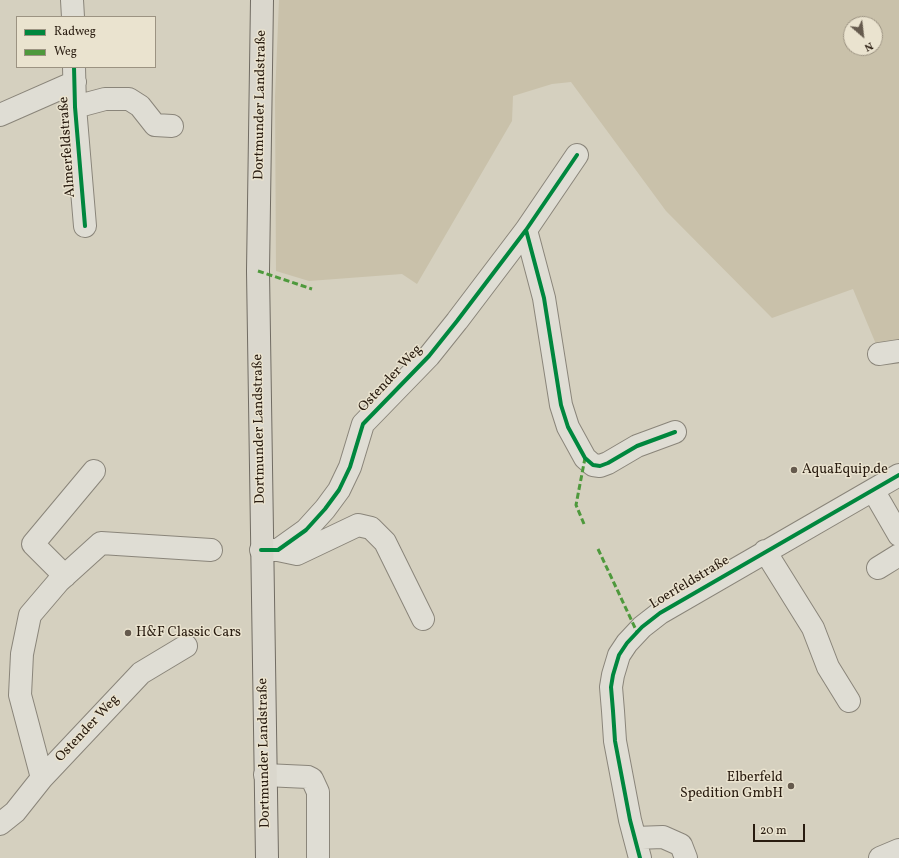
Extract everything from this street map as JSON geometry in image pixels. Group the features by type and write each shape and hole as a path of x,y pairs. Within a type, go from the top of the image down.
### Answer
{"main road":[{"name":"Dortmunder Landstraße","path":"262,0 258,271 269,550 265,775 267,858"}],"street":[{"path":"72,0 73,16"},
{"path":"0,115 75,74"},
{"name":"Almerfeldstraße","path":"75,74 75,107 85,226"},
{"path":"75,107 105,99 129,99 140,106 155,125 172,126"},
{"name":"Ostender Weg","path":"269,550 306,530 325,510 339,490 350,467 363,424 429,356 526,230 577,155"},
{"path":"526,230 544,298 561,405 568,427 585,458 593,465 600,466 637,446 675,432"},
{"path":"65,576 33,544 94,471"},
{"name":"Loerfeldstraße","path":"637,848 615,741 612,687 619,655 637,632 660,613 899,475"},
{"path":"873,490 899,535"},
{"path":"269,550 297,554 358,525 371,528 385,542 423,619"},
{"path":"42,778 20,695 22,654 30,615 65,576 102,543 211,550"},
{"path":"765,551 813,628 828,667 849,701"},
{"name":"Ostender Weg","path":"0,824 15,812 42,778 141,673 186,646"},
{"path":"265,775 308,777 312,779 318,792 318,858"},
{"path":"637,848 663,837 681,845 686,858"},
{"path":"880,858 899,850"}],"shaded area":[{"path":"279,0 899,0 899,345 878,349 853,289 772,318 666,211 571,82 552,84 513,96 512,121 417,284 402,274 309,281 276,271 275,97"}],"marked path":[{"path":"258,271 312,289"},
{"path":"584,524 576,505 585,458"},
{"path":"598,549 637,632"}],"cycle path":[{"path":"74,68 75,107 85,226"},
{"path":"261,550 278,550 306,530 325,509 339,490 350,467 363,424 429,356 457,321 526,230 577,155"},
{"path":"526,230 544,298 561,405 568,427 585,458 593,465 600,466 637,446 675,432"},
{"path":"640,858 630,820 615,741 611,687 619,655 627,643 642,627 660,613 899,475"}],"place":[{"name":"AquaEquip.de","path":"794,470"},
{"name":"H&F Classic Cars","path":"128,633"},
{"name":"Elberfeld Spedition GmbH","path":"791,786"}]}
